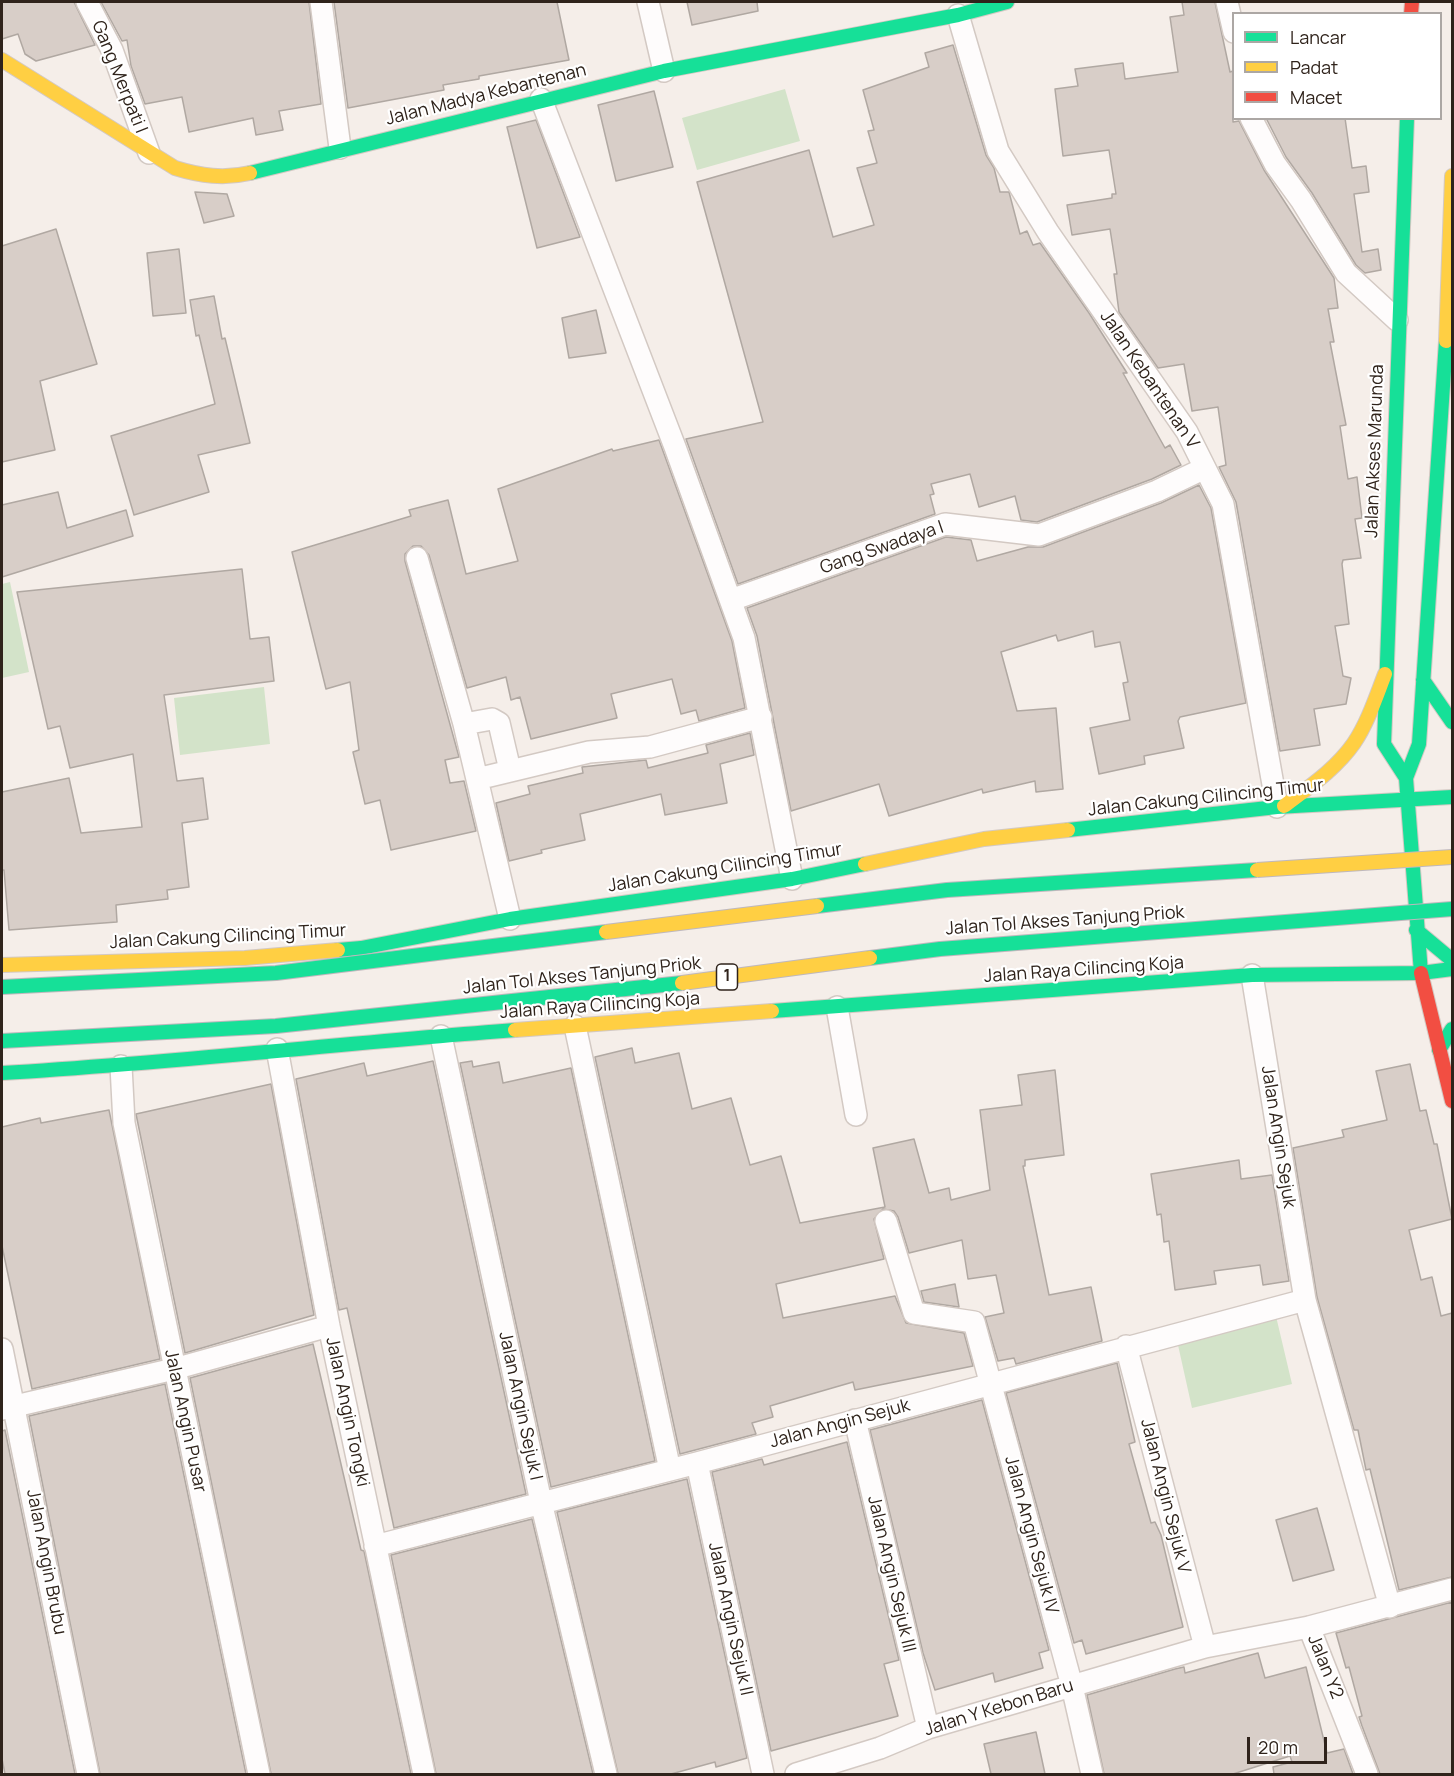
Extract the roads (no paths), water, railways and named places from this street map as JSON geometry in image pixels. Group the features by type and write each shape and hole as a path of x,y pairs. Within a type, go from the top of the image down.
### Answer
{"main road":[{"name":"Jalan Madya Kebantenan","path":"2,60 175,168 202,176 233,177 340,148 664,71 958,15 1007,2"},
{"name":"Jalan Akses Marunda","path":"1406,778 1384,744 1397,320 1407,120"},
{"path":"1452,176 1446,350 1419,744 1406,778 1421,973 1452,1101"},
{"path":"1280,807 1333,768 1347,752 1361,731 1385,674"},
{"path":"1423,680 1452,722"},
{"name":"Jalan Cakung Cilincing Timur","path":"2,965 245,958 362,948 510,919 792,879 984,839 1280,807 1452,797"},
{"name":"Jalan Tol Akses Tanjung Priok","path":"2,987 276,974 947,890 1452,857"},
{"name":"Jalan Tol Akses Tanjung Priok","path":"2,1041 276,1026 632,990 940,949 1452,909"},
{"path":"1416,930 1452,960"},
{"name":"Jalan Raya Cilincing Koja","path":"2,1073 121,1066 277,1049 441,1036 1252,975 1421,973 1452,969"},
{"path":"1439,1050 1452,1029"}],"street":[{"name":"Gang Merpati I","path":"87,2 112,50 149,153"},
{"path":"321,2 340,148"},
{"path":"648,2 664,71"},
{"path":"1227,2 1232,27"},
{"name":"Jalan Kebantenan V","path":"958,15 998,151 1048,232 1187,432 1223,504 1280,807"},
{"path":"541,99 744,638 792,879"},
{"path":"1252,120 1275,164 1301,200 1346,273 1397,320"},
{"name":"Gang Swadaya I","path":"731,600 945,524 1039,535 1157,490 1205,468"},
{"path":"417,558 464,724 510,919"},
{"path":"477,779 589,752 650,747 761,717"},
{"path":"464,724 492,719 499,723 510,770"},
{"name":"Jalan Angin Sejuk","path":"1252,975 1305,1300 1390,1607"},
{"path":"837,1007 856,1115"},
{"path":"575,1026 670,1470"},
{"name":"Jalan Angin Sejuk I","path":"441,1036 541,1502 606,1774"},
{"name":"Jalan Angin Tongki","path":"277,1049 328,1326 424,1774"},
{"name":"Jalan Angin Pusar","path":"121,1066 124,1123 259,1774"},
{"name":"Jalan Angin Sejuk IV","path":"886,1221 914,1313 974,1322 1072,1686 1092,1774"},
{"name":"Jalan Angin Sejuk","path":"375,1546 697,1463 1126,1346 1305,1300"},
{"path":"8,1408 174,1369 328,1326"},
{"name":"Jalan Angin Sejuk V","path":"1126,1346 1205,1647"},
{"name":"Jalan Angin Brubu","path":"2,1349 8,1408 88,1774"},
{"name":"Jalan Angin Sejuk III","path":"855,1420 928,1728"},
{"name":"Jalan Angin Sejuk II","path":"697,1463 763,1774"},
{"path":"1310,1627 1452,1589"},
{"name":"Jalan Y Kebon Baru","path":"796,1774 860,1765 928,1728 1205,1647 1310,1627"},
{"name":"Jalan Y2","path":"1310,1627 1367,1774"}]}
